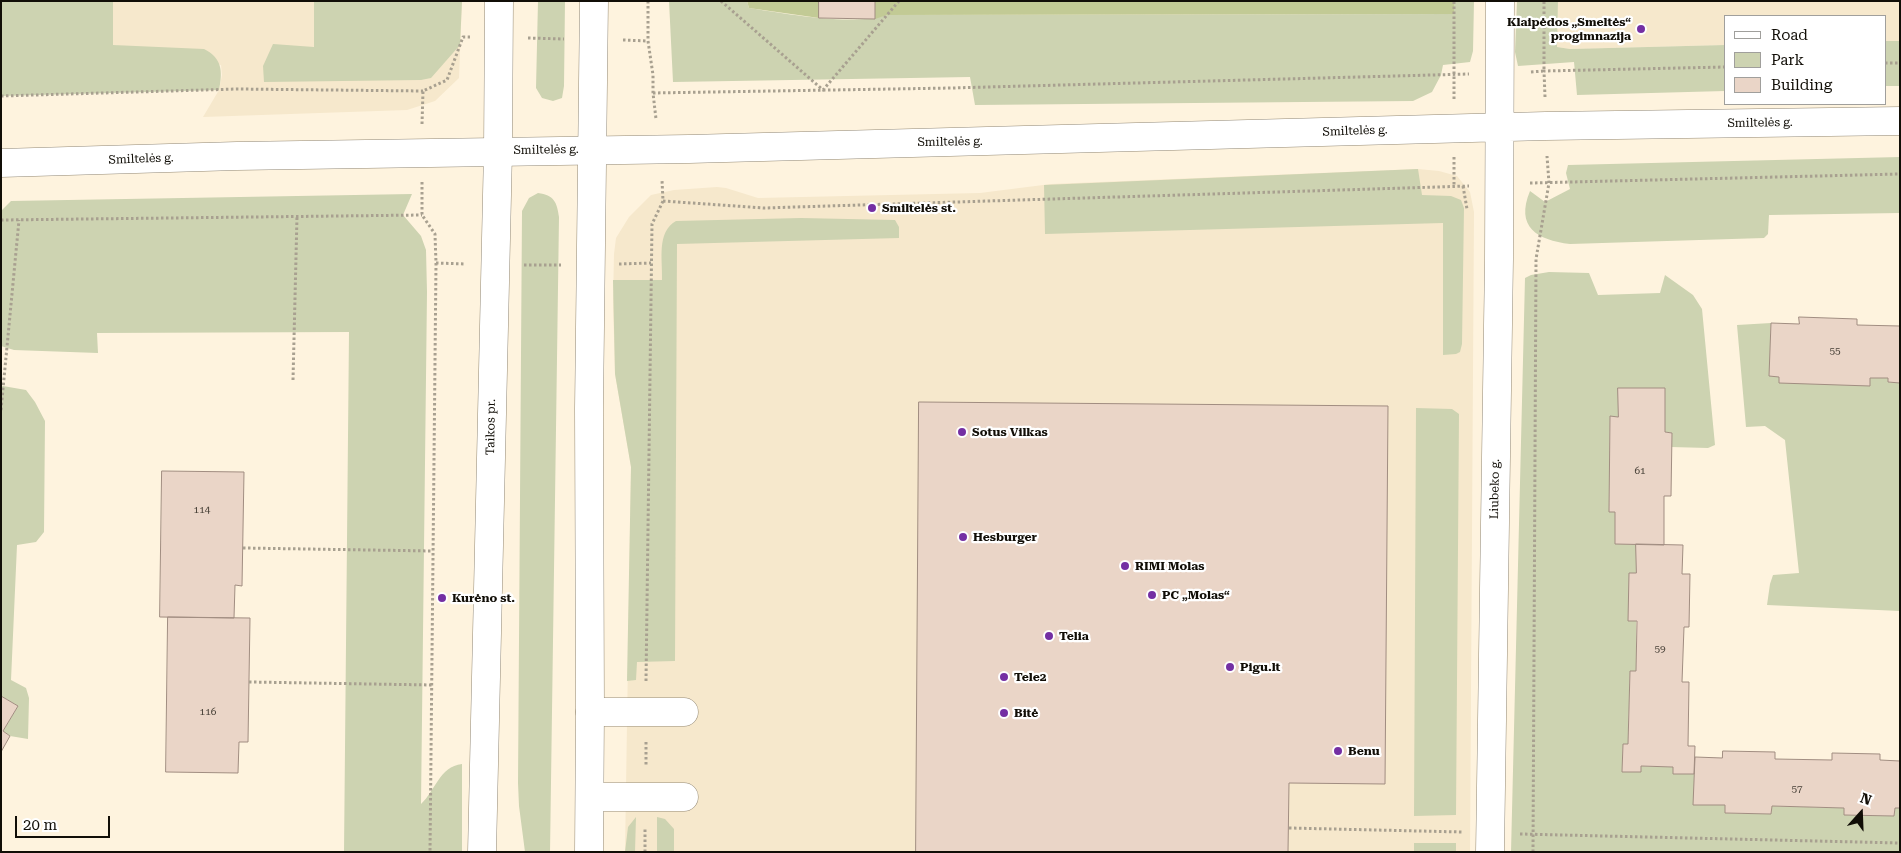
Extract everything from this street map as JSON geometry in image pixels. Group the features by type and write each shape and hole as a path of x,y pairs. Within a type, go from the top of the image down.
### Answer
{"street":[{"name":"Taikos pr.","path":"482,852 498,151 499,1"},
{"path":"589,852 589,408 594,1"},
{"name":"Liubeko g.","path":"1490,842 1500,1"},
{"name":"Smiltelės g.","path":"1,163 422,152 689,148 1498,127 1900,121"},
{"path":"590,712 684,712"},
{"path":"590,797 684,797"}],"path":[{"path":"648,1 648,41"},
{"path":"721,1 823,90"},
{"path":"823,90 898,1"},
{"path":"653,93 1454,75 1454,1"},
{"path":"1533,852 1536,259 1548,183 1544,71 1544,1"},
{"path":"1886,63 1900,63"},
{"path":"1544,71 1724,67"},
{"path":"1,96 237,89 423,91"},
{"path":"422,152 422,214 434,234 436,263 430,852"},
{"path":"1548,183 1900,174"},
{"path":"663,201 764,208 1454,187"},
{"path":"1,220 422,214"},
{"path":"293,380 297,216"},
{"path":"1,410 19,220"},
{"path":"436,263 495,265 651,263 645,852"},
{"path":"243,548 433,551"},
{"path":"249,682 432,685"},
{"path":"1288,828 1490,842 1533,834 1900,843"}],"shaded area":[{"path":"113,1 462,1 459,78 435,101 407,110 203,117 219,90 222,75 221,65 113,45"},
{"name":"Klaipėdos „Smeltės“ progimnazija","path":"1558,1 1900,1 1900,41 1886,41 1886,15 1724,15 1724,45 1570,49 1556,47"},
{"path":"1418,169 1439,171 1457,176 1470,192 1474,212 1470,852 625,852 631,467 615,374 614,254 616,238 629,217 651,195 674,190 717,187 758,198 980,193 1051,184"}],"green space":[{"path":"1,1 113,1 113,45 204,49 218,61 220,66 219,90 1,96"},
{"path":"314,1 462,1 460,45 431,78 421,80 264,82 263,66 273,44 314,47"},
{"path":"538,1 565,1 564,86 562,98 553,101 542,98 536,88"},
{"path":"669,1 747,1 749,8 819,18 855,19 887,15 1454,14 1454,1 1474,1 1473,51 1470,62 1443,65 1441,75 1432,92 1413,101 975,105 970,77 673,82"},
{"path":"747,1 819,1 819,18 749,8"},
{"path":"875,1 1454,1 1454,14 887,15 875,19"},
{"path":"1517,1 1558,1 1557,47 1570,49 1724,45 1724,91 1577,95 1574,62 1518,66 1515,52"},
{"path":"1886,41 1900,41 1900,86 1886,86"},
{"path":"1900,157 1900,213 1769,215 1768,234 1764,238 1570,244 1539,235 1527,223 1525,214 1530,191 1545,202 1570,189 1566,173 1568,165"},
{"path":"1418,169 1422,195 1451,196 1461,200 1464,208 1462,344 1460,352 1456,354 1443,355 1443,223 1045,234 1044,185"},
{"path":"538,193 548,195 554,200 559,217 550,852 525,852 518,783 522,211 529,198"},
{"path":"412,194 403,215 421,236 426,250 427,292 421,804 443,774 454,766 462,764 462,852 344,852 349,332 97,333 98,353 14,350 1,346 1,211 11,201"},
{"path":"801,218 895,220 899,227 899,238 677,244 675,661 637,662 636,680 627,681 631,467 615,374 613,280 662,280 663,239 670,226 676,221"},
{"path":"1549,272 1589,273 1598,295 1660,293 1665,275 1693,295 1702,309 1715,445 1708,448 1671,447 1672,433 1665,432 1665,388 1618,388 1618,417 1610,417 1609,512 1615,512 1615,544 1636,544 1636,671 1630,671 1628,744 1623,744 1622,772 1641,772 1641,766 1673,767 1673,774 1694,774 1694,804 1725,805 1725,813 1771,814 1772,806 1844,808 1844,815 1894,816 1895,808 1900,808 1900,852 1511,852 1525,278"},
{"path":"1771,323 1770,376 1888,378 1888,382 1900,383 1900,611 1767,605 1773,575 1799,573 1785,440 1765,426 1746,427 1737,325"},
{"path":"1,387 26,390 45,421 44,532 36,542 17,545 11,680 26,688 29,698 28,739 10,736 3,731 18,706 1,696"},
{"path":"1416,408 1452,409 1459,414 1456,815 1414,816"},
{"path":"636,817 635,852 625,852 628,827"},
{"path":"657,817 665,819 674,829 674,852 657,852"},
{"path":"1414,843 1456,843 1456,852 1414,852"}],"building":[{"path":"819,1 875,1 875,19 819,18"},
{"path":"1799,317 1857,319 1857,325 1900,326 1900,383 1888,382 1888,378 1870,378 1870,386 1779,383 1779,377 1769,376 1771,323 1799,324"},
{"path":"1618,388 1665,388 1665,432 1672,433 1671,496 1664,496 1664,545 1615,544 1615,512 1609,512 1610,416 1618,417"},
{"name":"PC „Molas“","path":"919,402 1388,406 1385,784 1289,783 1288,852 916,852"},
{"path":"162,471 244,472 242,586 235,585 234,618 160,617"},
{"path":"1636,544 1683,545 1682,574 1690,574 1689,627 1684,627 1682,682 1689,682 1688,746 1695,746 1694,774 1673,774 1673,767 1641,766 1641,772 1622,772 1623,744 1628,744 1630,671 1636,671 1637,621 1628,621 1629,573 1636,573"},
{"path":"168,617 250,618 248,742 239,742 238,773 166,772"},
{"path":"1,696 18,706 3,731 10,736 1,752"},
{"path":"1723,751 1775,752 1775,759 1832,760 1832,753 1880,754 1880,760 1900,761 1900,808 1895,808 1894,816 1844,815 1844,808 1772,806 1771,814 1725,813 1725,805 1693,805 1695,757 1722,758"}],"place":[{"name":"Klaipėdos „Smeltės“ progimnazija","path":"1641,29"},
{"name":"Smiltelės st.","path":"872,208"},
{"name":"Sotus Vilkas","path":"962,432"},
{"name":"Hesburger","path":"963,537"},
{"name":"RIMI Molas","path":"1125,566"},
{"name":"PC „Molas“","path":"1152,595"},
{"name":"Kurėno st.","path":"442,598"},
{"name":"Telia","path":"1049,636"},
{"name":"Pigu.lt","path":"1230,667"},
{"name":"Tele2","path":"1004,677"},
{"name":"Bitė","path":"1004,713"},
{"name":"Benu","path":"1338,751"}]}
